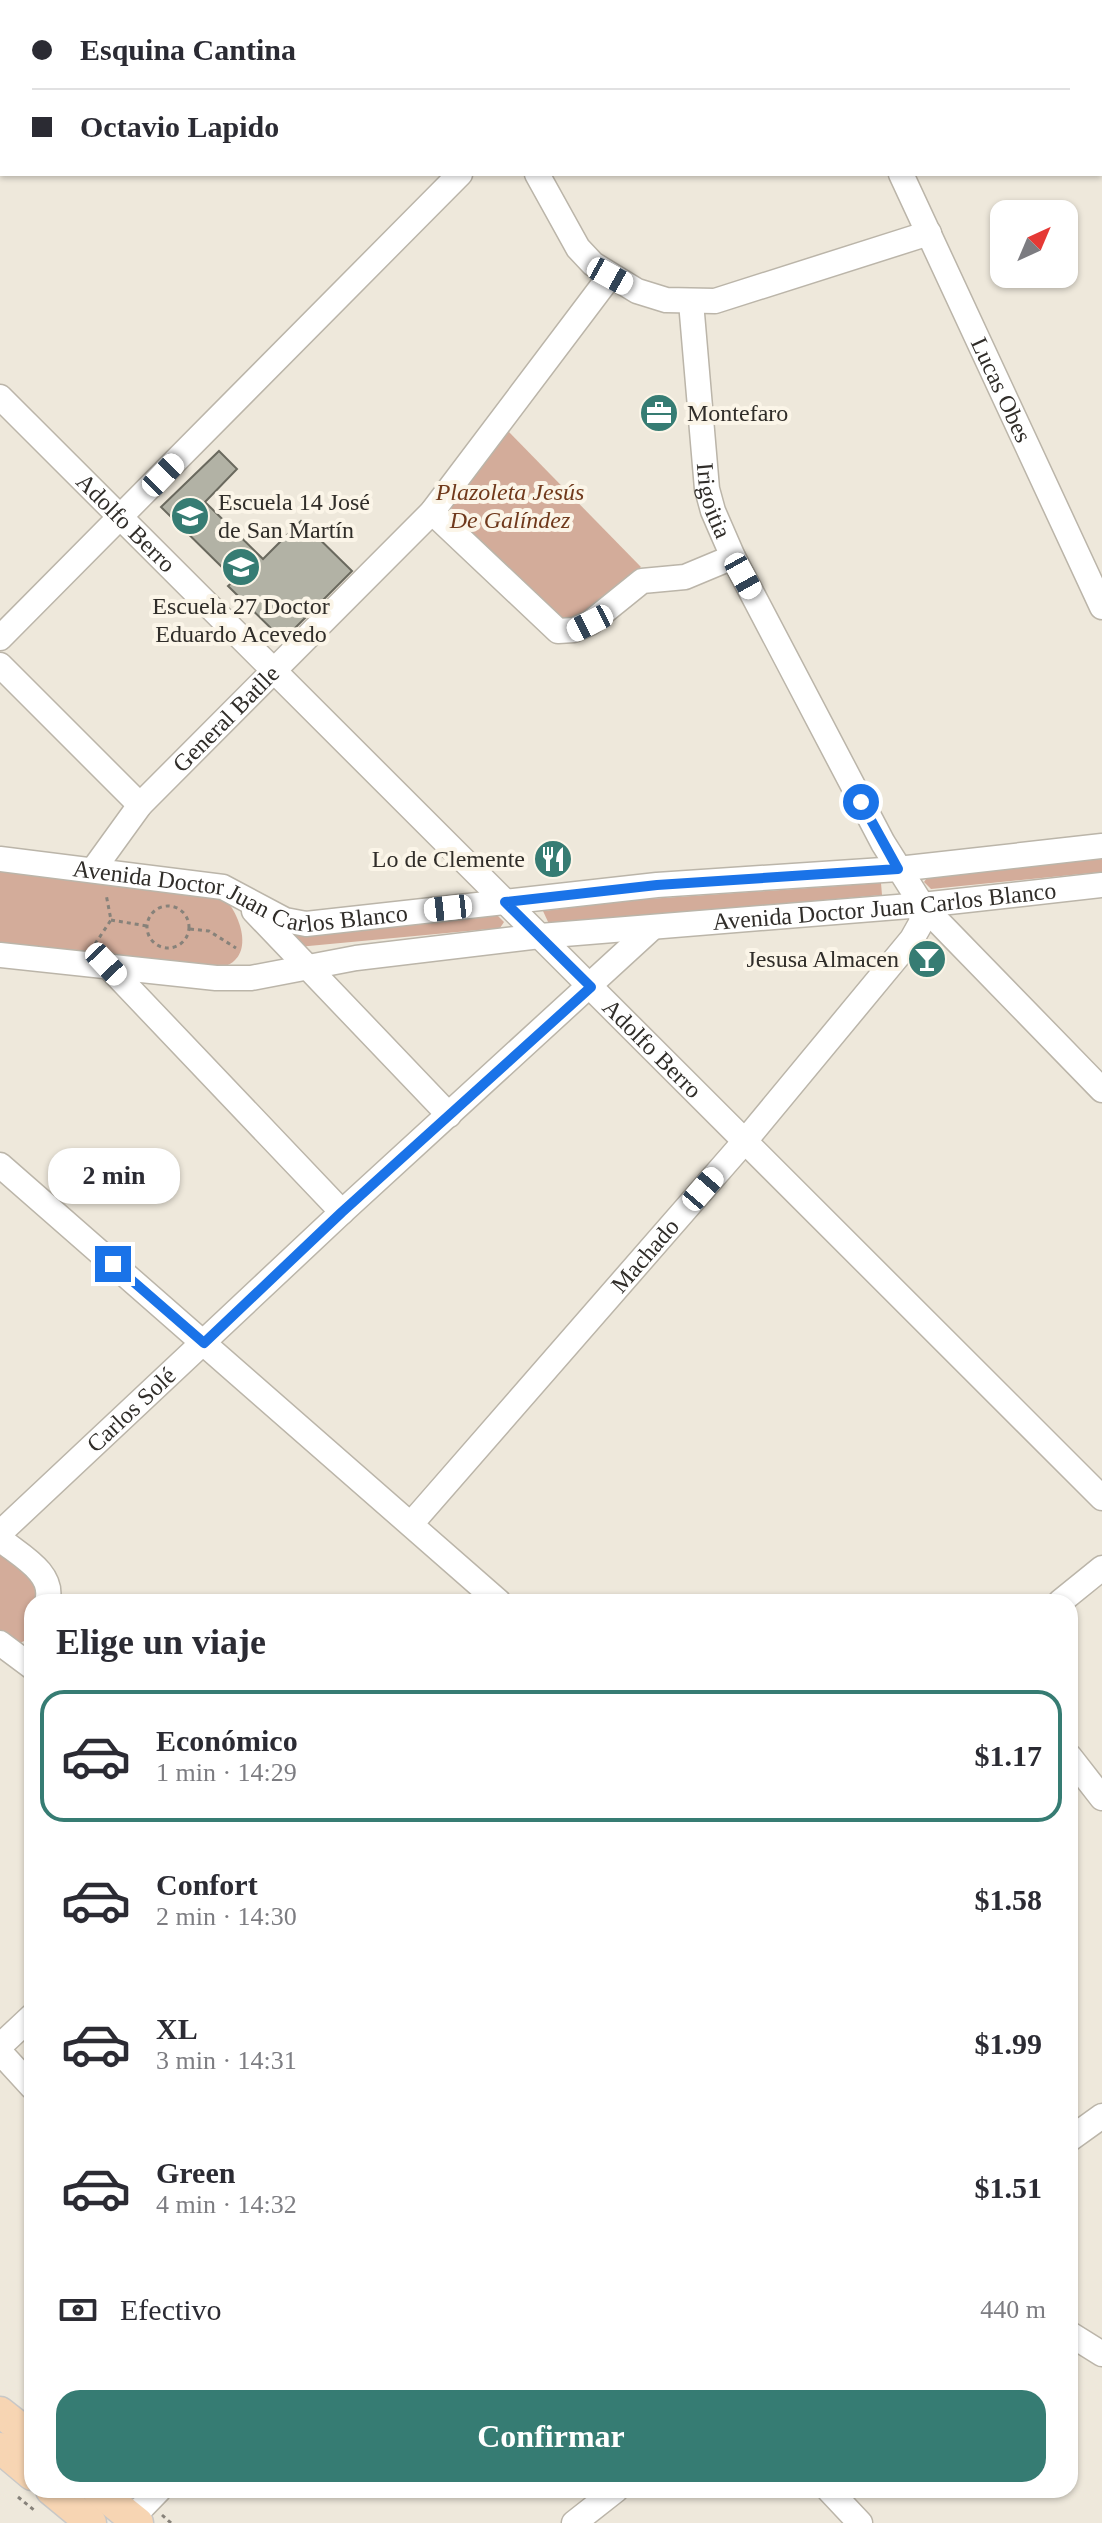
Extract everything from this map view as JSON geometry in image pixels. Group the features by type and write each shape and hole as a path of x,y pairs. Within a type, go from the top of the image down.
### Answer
{"main road":[{"path":"0,2412 24,2431"},
{"path":"0,2448 21,2482"},
{"path":"45,2502 111,2512"}],"street":[{"path":"0,638 458,176"},
{"path":"538,176 578,248 610,276 637,291 666,300 715,301 929,233"},
{"name":"Lucas Obes","path":"902,176 1102,607"},
{"name":"General Batlle","path":"99,880 140,805 432,512 610,276"},
{"name":"Irigoitia","path":"691,302 707,489 733,557 898,869 922,905 1102,1090"},
{"name":"Adolfo Berro","path":"0,397 1102,1498"},
{"path":"432,512 558,631 574,630 590,623 642,581 685,577 733,557"},
{"path":"0,665 140,805"},
{"name":"Avenida Doctor Juan Carlos Blanco","path":"0,859 99,880 223,887 285,920 306,924 657,885 898,869 1102,846"},
{"name":"Avenida Doctor Juan Carlos Blanco","path":"7,956 100,955 216,978 251,978 307,966 540,936 922,905 1102,885"},
{"path":"242,898 449,1115"},
{"name":"Machado","path":"411,1524 745,1141 912,939 921,923 922,905"},
{"name":"Carlos Solé","path":"0,1536 342,1212 652,928"},
{"path":"100,955 342,1212"},
{"path":"0,978 7,956"},
{"path":"0,1165 490,1594"},
{"path":"0,1536 44,1576 48,1594"},
{"path":"1070,1594 1102,1568"},
{"path":"0,1643 24,1656"},
{"path":"1078,1767 1102,1798"},
{"path":"24,2024 0,2049 24,2078"},
{"path":"1078,2133 1102,2116"},
{"path":"1078,2339 1102,2354"},
{"path":"111,2512 142,2498"},
{"path":"574,2523 606,2498"},
{"path":"837,2498 860,2523"}],"path":[{"path":"99,880 109,899 111,920 100,955"},
{"path":"167,906 183,912 190,929 181,945 170,949 153,943 147,926 151,914 167,906"},
{"path":"111,920 147,926"},
{"path":"190,929 209,931 236,948"}],"green space":[{"name":"Plazoleta Jesús De Galíndez","path":"505,428 641,567 586,614 565,621 452,519 451,502"},
{"path":"1102,859 1102,872 931,889 924,882 929,875"},
{"path":"0,868 225,898 241,931 240,953 234,961 210,969 0,942"},
{"path":"881,883 882,895 549,924 543,911 633,900"},
{"path":"496,914 504,922 500,928 298,947 291,935"},
{"path":"0,1555 32,1578 37,1594 24,1594 24,1641 20,1643 0,1630"}],"building":[{"path":"219,451 237,469 205,502 263,559 301,521 352,571 283,640 228,586 235,580 161,507"}],"place":[{"name":"Montefaro","path":"659,413"},
{"name":"Escuela 14 José de San Martín","path":"190,516"},
{"name":"Escuela 27 Doctor Eduardo Acevedo","path":"241,567"},
{"name":"Lo de Clemente","path":"553,859"},
{"name":"Jesusa Almacen","path":"927,959"}],"route":[{"path":"113,1264 204,1343 342,1212 591,987 505,902 657,885 898,869 861,802"}]}
